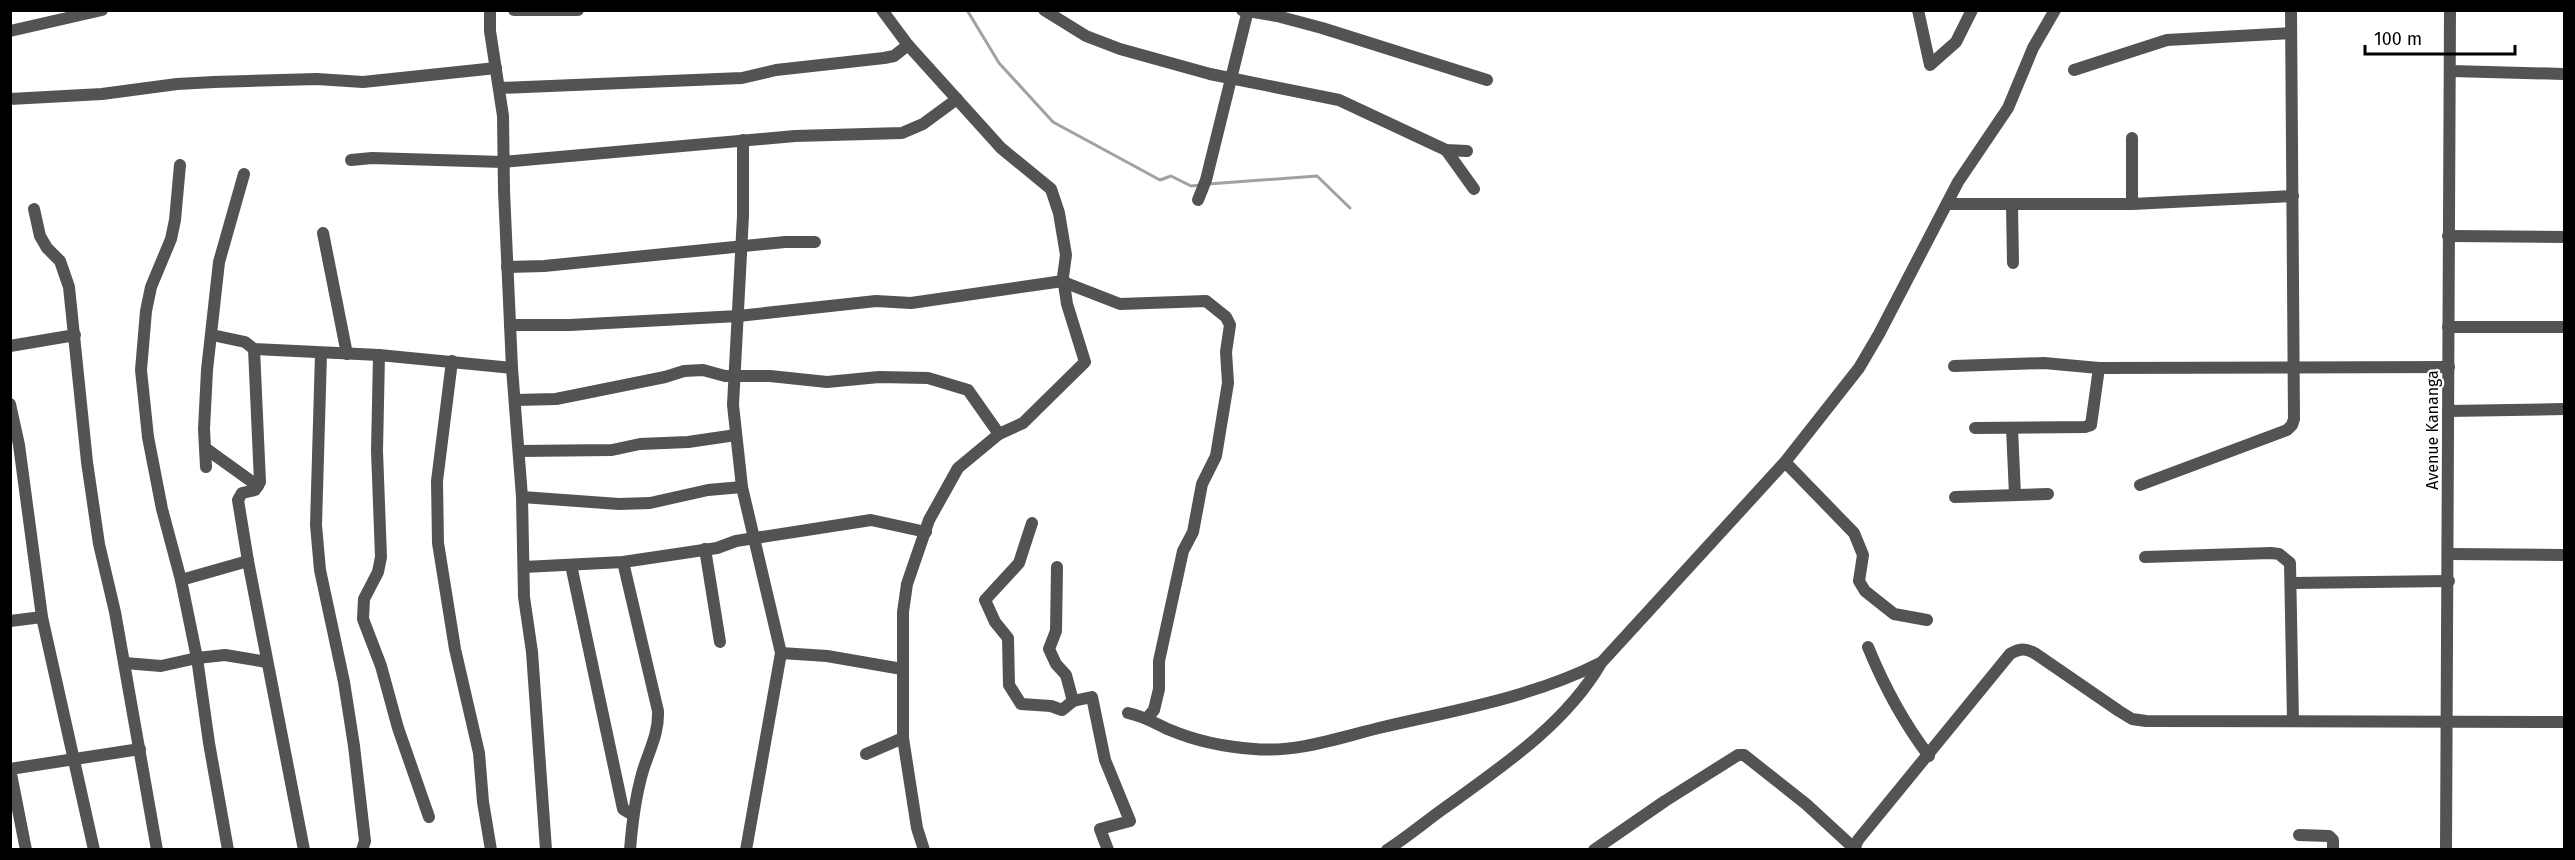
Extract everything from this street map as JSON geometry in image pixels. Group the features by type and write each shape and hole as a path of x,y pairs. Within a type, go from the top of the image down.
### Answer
{"street":[{"path":"10,30 102,10"},
{"path":"490,10 490,31 500,88 505,141 503,162 507,267 522,497 524,597 532,652 546,849"},
{"path":"514,10 578,10"},
{"path":"882,10 908,45 1001,148 1051,189 1059,213 1066,255 1064,282 1072,325 1085,362 1023,423 999,434 958,468 929,520 904,595 903,738 917,828 924,849"},
{"path":"1044,10 1086,36 1120,49 1232,78 1339,100 1446,150 1467,151"},
{"path":"1918,10 1929,65 1956,42 1972,10"},
{"path":"1388,849 1499,769 1577,698 1590,683 1601,663 1785,462 1859,368 1880,334 1958,182 2008,108 2032,48 2055,10"},
{"path":"2140,485 2287,430 2292,425 2296,409 2291,10"},
{"name":"Avenue Kananga","path":"2446,849 2450,10"},
{"path":"1198,200 1206,180 1232,78 1246,11 1277,16 1322,28 1487,80"},
{"path":"2074,70 2167,40 2291,33"},
{"path":"500,88 742,78 776,70 884,58 894,56 908,45"},
{"path":"10,99 102,94 177,84 317,79 363,82 496,68"},
{"path":"2451,71 2565,74"},
{"path":"351,160 383,158 503,162 743,140 902,133 923,124 957,99"},
{"path":"2132,138 2132,204"},
{"path":"743,140 742,248 733,405 742,487 781,653 746,849"},
{"path":"1446,150 1474,189"},
{"path":"180,165 171,239 152,287 146,311 141,370 148,437 162,509 198,658 209,743 228,849"},
{"path":"206,467 207,370 219,262 244,174"},
{"path":"1947,204 2012,206 2132,204 2293,196"},
{"path":"2012,206 2013,263"},
{"path":"34,209 40,236 47,248 60,261 66,273 75,335 90,486 99,544 125,663 157,849"},
{"path":"323,233 347,354"},
{"path":"2448,236 2565,237"},
{"path":"507,267 544,266 785,242 815,242"},
{"path":"510,325 570,325 738,316 876,301 911,303 1064,282 1120,304 1206,301 1226,317 1230,325 1227,352 1228,383 1216,456 1202,483 1193,532 1183,551 1159,661 1154,710 1148,717"},
{"path":"2448,327 2565,327"},
{"path":"10,346 75,335"},
{"path":"212,335 245,342 254,349 379,355 512,368"},
{"path":"254,349 260,476 255,490 243,493 238,500 304,849"},
{"path":"321,354 316,525 320,570 344,682 354,746 365,841 362,849"},
{"path":"379,355 377,451 381,557 378,572 364,599 363,619 381,666 398,728 429,818"},
{"path":"452,361 437,482 438,543 455,649 479,753 490,849"},
{"path":"1954,366 2044,363 2099,368 2449,368"},
{"path":"1975,428 2085,427 2091,425 2099,368"},
{"path":"515,400 556,399 665,377 684,371 703,370 725,376 770,376 827,382 879,377 928,378 968,390 999,434"},
{"path":"10,404 19,445 42,617 94,849"},
{"path":"2448,411 2565,409"},
{"path":"2012,428 2015,495"},
{"path":"519,452 612,450 640,444 688,442 736,435"},
{"path":"205,448 258,486"},
{"path":"1785,462 1854,533 1863,555 1859,581 1865,591 1894,614 1927,620"},
{"path":"522,497 619,504 650,503 708,490 742,487"},
{"path":"1955,497 2048,494"},
{"path":"524,567 623,562 705,549 802,529 871,520 926,532"},
{"path":"1032,523 1019,563 985,600 995,622 1008,638 1009,684 1021,704 1051,706 1062,710 1073,701 1092,697 1105,760 1130,821 1100,829 1108,849"},
{"path":"705,549 720,642"},
{"path":"2145,557 2279,554 2290,563 2293,721"},
{"path":"2449,554 2565,555"},
{"path":"181,580 248,561"},
{"path":"623,562 658,711 659,724 657,737 641,775 633,815 630,849"},
{"path":"571,565 623,809 633,815"},
{"path":"1057,567 1056,631 1049,650 1056,664 1066,675 1073,701"},
{"path":"2292,583 2449,581"},
{"path":"10,621 42,617"},
{"path":"1868,647 1879,675 1907,726 1929,756"},
{"path":"1594,849 1738,755 1751,758 1856,848 1858,840 1929,756 2010,654 2018,649 2027,649 2036,654 2132,719 2146,722 2565,722"},
{"path":"781,653 827,656 902,669"},
{"path":"125,663 161,666 225,655 267,662"},
{"path":"1128,713 1148,717 1169,729 1201,741 1252,749 1291,748 1507,697 1561,681 1601,663"},
{"path":"866,754 903,738"},
{"path":"26,849 11,769 140,749"},
{"path":"2299,835 2329,836 2334,840 2333,849"}],"waterway":[{"path":"967,10 999,63 1053,122 1160,180 1171,176 1191,186 1201,185"},
{"path":"1208,184 1317,176 1350,208"}]}
